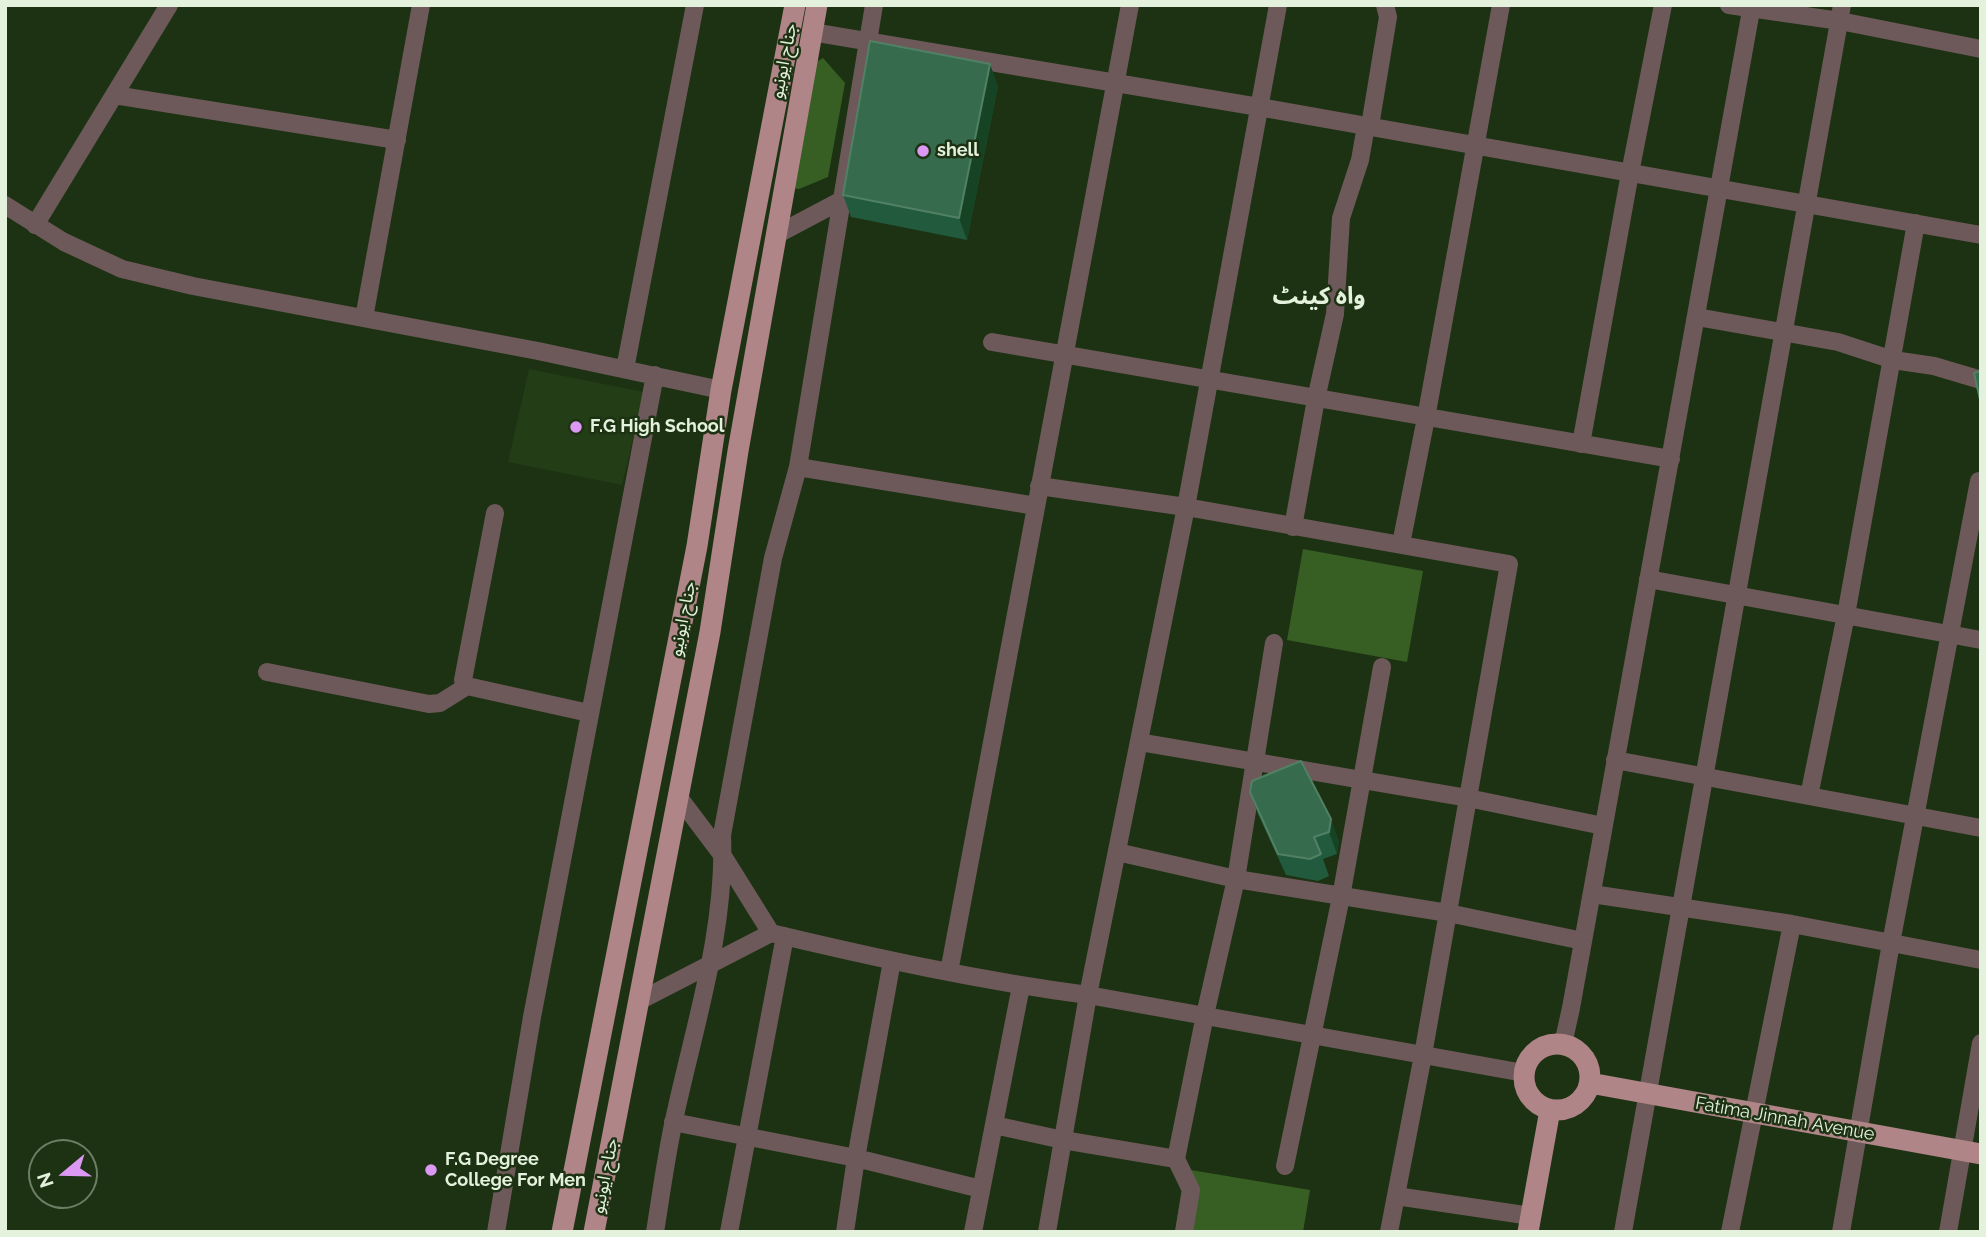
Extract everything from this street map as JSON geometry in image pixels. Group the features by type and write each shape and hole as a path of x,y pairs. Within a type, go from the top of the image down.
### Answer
{"main road":[{"name":"جناح ایونیو","path":"562,1232 697,546 720,390 795,5"},
{"name":"جناح ایونیو","path":"594,1232 710,632 817,5"},
{"path":"1563,1044 1581,1054 1590,1073 1590,1083 1580,1102 1571,1108 1550,1110 1535,1103 1525,1089 1524,1073 1526,1064 1537,1050 1563,1044"},
{"name":"Fatima Jinnah Avenue","path":"1590,1083 1972,1153"},
{"path":"1530,1224 1550,1110"}],"street":[{"path":"34,225 169,5"},
{"path":"364,318 421,5"},
{"path":"625,369 695,5"},
{"path":"655,1232 673,1122 711,965 723,856 722,835 773,558 798,467 874,5"},
{"path":"949,972 1130,5"},
{"path":"1047,1232 1088,995 1186,507 1278,5"},
{"path":"1293,527 1316,399 1335,314 1341,218 1368,126 1388,17 1385,5"},
{"path":"1401,544 1501,5"},
{"path":"1581,444 1663,5"},
{"path":"1729,5 1841,13 1981,49"},
{"path":"1563,1044 1752,8"},
{"path":"1623,1232 1841,13"},
{"path":"812,32 1259,107 1981,235"},
{"path":"114,95 397,140"},
{"path":"776,235 842,200"},
{"path":"5,205 64,243 122,269 192,286 625,369 720,390"},
{"path":"1809,796 1846,615 1916,223"},
{"path":"1697,317 1838,342 1893,360 1934,366 1981,380"},
{"path":"992,342 1671,459"},
{"path":"496,1232 532,1017 655,375"},
{"path":"798,467 1036,506"},
{"path":"1841,1232 1891,943 1979,481"},
{"path":"1039,486 1186,507 1508,564 1423,1055 1389,1232"},
{"path":"495,513 463,681 467,686 589,713"},
{"path":"1648,579 1981,640"},
{"path":"1184,1232 1191,1190 1176,1158 1236,879 1274,643"},
{"path":"1285,1166 1341,897 1382,667"},
{"path":"267,672 429,704 440,703 467,686"},
{"path":"1139,742 1468,798 1603,825"},
{"path":"1615,760 1981,828"},
{"path":"677,794 778,934 747,1138 729,1232"},
{"path":"1117,852 1236,879 1448,913 1583,941"},
{"path":"1592,894 1792,924 1981,960"},
{"path":"1730,1232 1792,924"},
{"path":"639,1001 778,934 892,961 1021,986 1205,1015 1524,1073"},
{"path":"845,1232 892,961"},
{"path":"973,1232 1021,986"},
{"path":"1948,1232 1972,1153 1981,1043"},
{"path":"673,1122 856,1158 981,1189"},
{"path":"994,1125 1063,1140 1176,1158"},
{"path":"1396,1196 1530,1224"}],"shaded area":[{"path":"823,58 845,83 828,177 799,189 791,188 815,63"},
{"name":"F.G High School","path":"529,369 644,392 622,485 508,462"},
{"path":"1303,549 1423,571 1407,662 1287,640"},
{"path":"1185,1169 1310,1190 1303,1232 1175,1232"}],"building":[{"name":"shell","path":"870,41 990,64 959,218 843,195"},
{"path":"1981,371 1981,404 1974,373"},
{"path":"1301,761 1331,819 1329,832 1314,837 1321,854 1310,859 1278,854 1250,792 1252,781"}],"place":[{"name":"shell","path":"923,151"},
{"name":"F.G High School","path":"576,427"},
{"name":"F.G Degree College For Men","path":"431,1170"}],"district":[{"name":"واہ کینٹ","path":"1319,297"}]}
